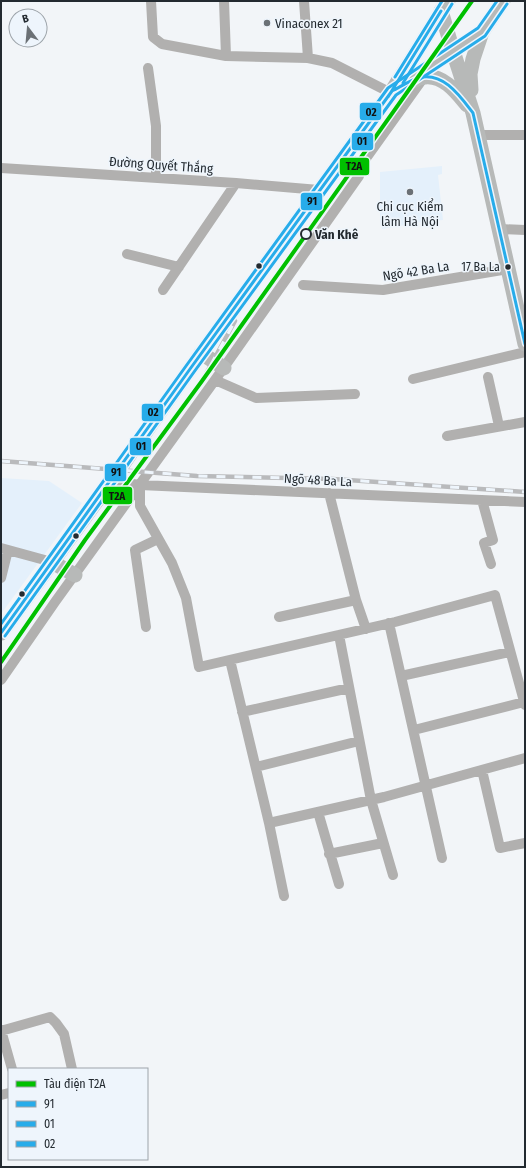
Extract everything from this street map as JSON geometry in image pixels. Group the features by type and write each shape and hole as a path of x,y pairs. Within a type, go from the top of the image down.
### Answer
{"highway":[{"path":"473,113 470,74 473,59 482,32 503,1"},
{"path":"444,6 453,51 473,113 525,344"},
{"path":"1,633 201,353 392,92 444,6"},
{"path":"392,92 482,32"},
{"path":"392,92 425,76 444,81 455,90 473,113"},
{"path":"344,157 359,168"},
{"path":"201,353 220,374"},
{"path":"52,562 75,575"}],"street":[{"path":"151,1 153,37 162,44 226,56 308,58 332,63 392,92"},
{"path":"224,1 226,56"},
{"path":"304,1 308,58"},
{"path":"148,68 156,126 156,178"},
{"path":"1,680 220,374 359,176 359,168 425,76"},
{"path":"478,135 525,134"},
{"name":"Đường Quyết Thắng","path":"1,168 236,183 319,190"},
{"path":"163,290 236,183"},
{"path":"500,230 525,230"},
{"path":"127,254 179,267"},
{"name":"Ngõ 42 Ba La","path":"303,285 383,290 508,269"},
{"path":"413,379 525,352"},
{"path":"220,374 256,398 355,394"},
{"path":"488,377 499,426"},
{"path":"448,436 525,422"},
{"name":"Ngõ 48 Ba La","path":"111,481 140,485 525,502"},
{"path":"140,485 140,506 172,564 186,598 199,667 389,623 494,595 524,704 414,730"},
{"path":"329,493 356,600 366,628"},
{"path":"482,500 493,540 484,542 491,564"},
{"path":"146,626 135,550 158,539"},
{"path":"1,578 5,549 52,562"},
{"path":"279,617 356,600"},
{"path":"389,623 442,858"},
{"path":"338,635 370,800 393,875"},
{"path":"401,676 510,652"},
{"path":"230,660 269,822 284,896"},
{"path":"242,712 349,688"},
{"path":"256,767 359,741"},
{"path":"269,822 370,800 525,758"},
{"path":"482,770 500,848 525,843"},
{"path":"318,812 339,884"},
{"path":"329,854 383,843"},
{"path":"12,1068 1,1031 50,1017 64,1034 72,1068"}],"shaded area":[{"name":"Chi cục Kiểm lâm Hà Nội","path":"442,166 442,174 438,175 443,220 421,222 382,229 380,220 380,172"},
{"path":"1,478 49,481 82,503 1,614"}],"railway":[{"path":"202,381 235,321"},
{"path":"1,461 197,476 333,479 525,492"}],"metro line":[{"name":"T2A","path":"1,662 85,540 202,381 472,1"}],"transit line":[{"name":"02","path":"395,77 442,1"},
{"name":"02","path":"1,624 388,88 478,28 497,1"},
{"name":"01","path":"403,83 452,4"},
{"name":"01","path":"5,636 194,372 396,95 485,36 507,4"},
{"name":"91","path":"388,97 441,11"},
{"name":"91","path":"1,633 392,91 408,82 418,78 435,78 450,86 473,113 525,344"}],"place":[{"name":"Vinaconex 21","path":"267,23"},
{"name":"Chi cục Kiểm lâm Hà Nội","path":"410,192"},
{"name":"Văn Khê","path":"306,234"},
{"name":"17 Ba La","path":"508,267"}]}
